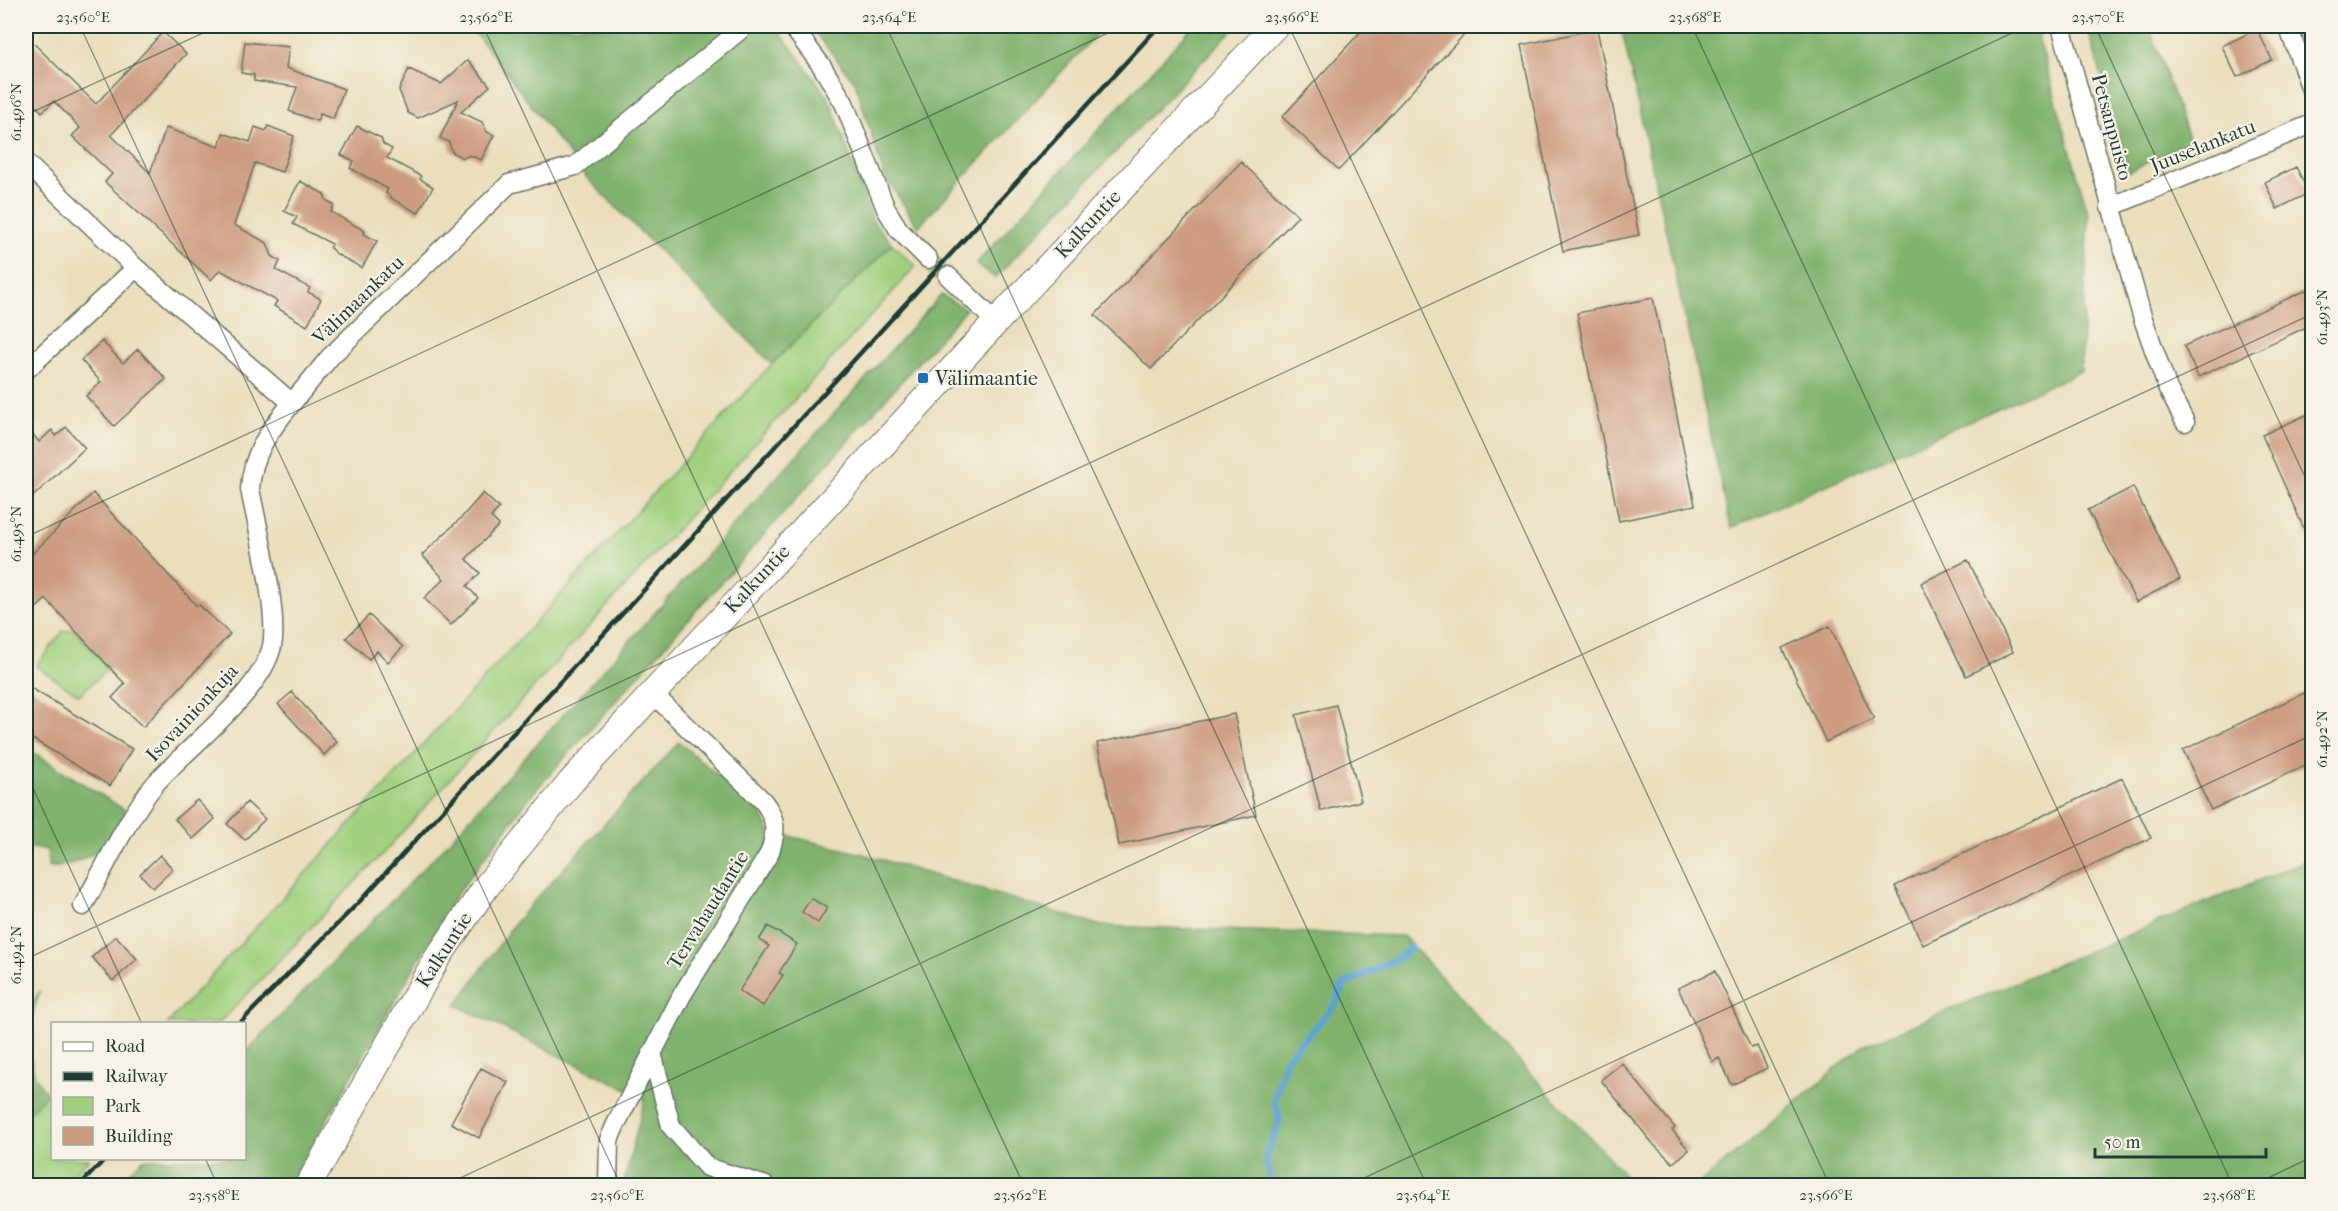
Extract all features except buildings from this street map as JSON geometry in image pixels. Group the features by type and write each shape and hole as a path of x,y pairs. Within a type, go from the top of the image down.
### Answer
{"street":[{"name":"Välimaankatu","path":"292,403 330,357 509,184 575,166 745,26"},
{"path":"792,26 821,65 844,103 886,209 899,230 928,259"},
{"name":"Kalkuntie","path":"308,1185 411,1000 461,922 516,847 651,692 1275,26"},
{"name":"Petsanpuisto","path":"2061,26 2110,207 2149,337 2168,390 2185,422"},
{"path":"2288,26 2313,92"},
{"name":"Juuselankatu","path":"2110,207 2313,124"},
{"path":"26,163 136,268 292,403"},
{"path":"26,370 136,268"},
{"path":"948,276 996,322"},
{"name":"Isovainionkuja","path":"83,906 138,809 155,785 246,691 262,670 272,646 273,620 250,489 251,471 256,455 267,435 292,403"},
{"name":"Tervahaudantie","path":"608,1185 609,1140 682,995 769,854 776,829 774,817 763,801 651,692"},
{"path":"652,1053 671,1126 707,1167 766,1185"}],"green space":[{"path":"470,26 775,26 829,98 873,221 892,244 772,364 587,178"},
{"path":"810,26 1104,26 918,227 884,175 855,82"},
{"path":"1193,26 1236,26 995,278 976,264"},
{"path":"1621,26 2035,26 2089,216 2081,371 1731,528"},
{"path":"2087,26 2149,26 2189,141 2129,172"},
{"path":"892,244 916,266 386,850 220,1022 169,1022 772,364"},
{"path":"941,295 966,309 534,792 456,895 289,1185 117,1185 142,1160 246,1160 246,1052 445,846"},
{"path":"74,630 109,668 79,695 36,666 63,631"},
{"path":"679,742 761,813 769,831 863,854 1102,926 1403,936 1634,1185 782,1186 747,1176 743,1185 623,1185 645,1098 456,1005 517,920"},
{"path":"26,748 125,810 112,837 101,849 78,861 48,867 47,849 26,848"},
{"path":"2312,858 2312,1185 1698,1185 1863,1046"},
{"path":"40,991 26,1035 26,1012"},
{"path":"26,1042 35,1076 47,1094 26,1115"},
{"path":"47,1094 51,1096 51,1160 88,1160 62,1185 26,1186 26,1115"}],"waterway":[{"path":"1271,1186 1266,1156 1280,1120 1274,1100 1286,1059 1336,1004 1343,985 1399,958 1411,947"}],"tunnel":[{"path":"928,259 948,276"}],"railway":[{"path":"241,1022 361,900 1159,26"},
{"path":"79,1186 104,1160"}],"place":[{"name":"Välimaantie","path":"923,378"}]}
